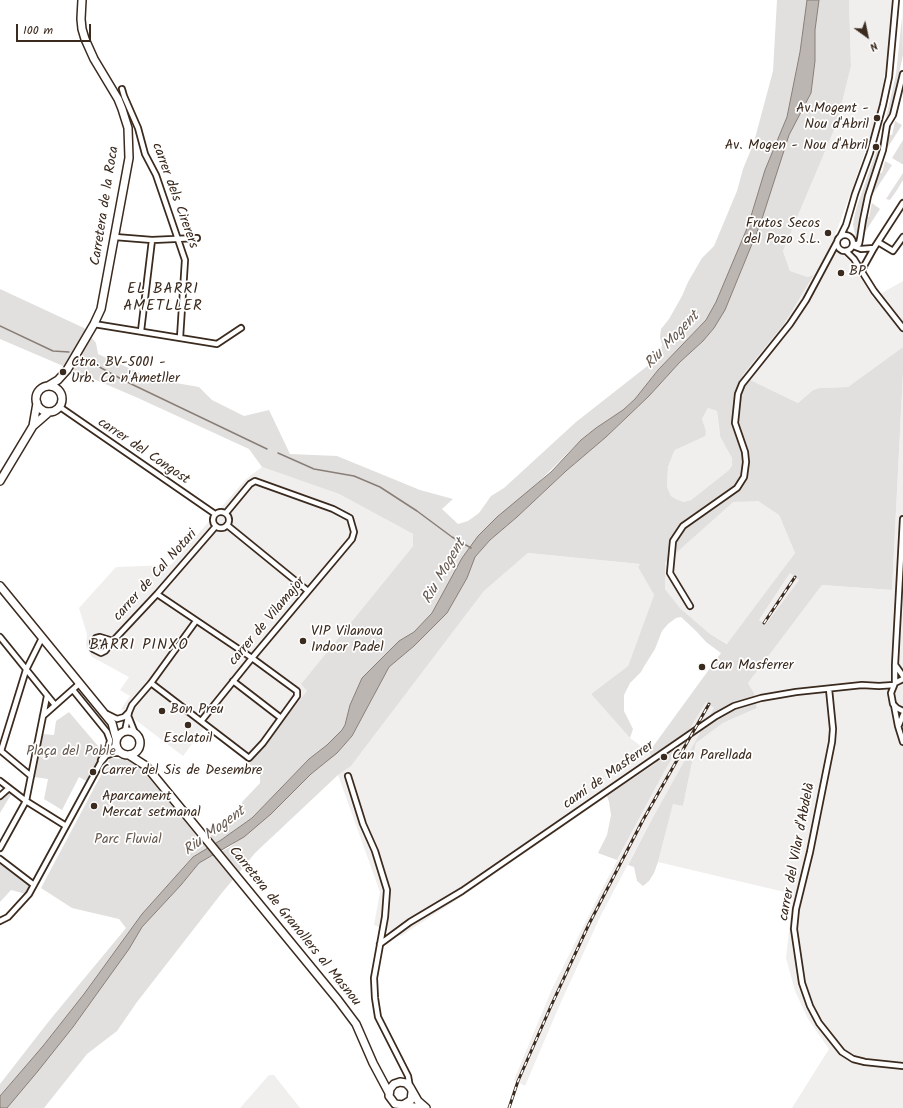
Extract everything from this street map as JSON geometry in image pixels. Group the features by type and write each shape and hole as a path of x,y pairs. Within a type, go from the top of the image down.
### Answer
{"main road":[{"name":"Carretera de la Roca","path":"48,386 58,380 67,370 94,324 103,301 129,158 128,128 122,109 118,99 96,64 82,29 82,0"},
{"name":"Carretera de la Roca","path":"60,393 67,370"},
{"path":"33,426 37,403 36,399 42,389 48,386 55,388 60,393 62,400 60,407 53,412 41,410 37,403"},
{"path":"0,482 33,426 49,412"},
{"path":"0,586 112,724 126,731"},
{"path":"112,724 117,748 125,754 135,752 139,747 140,740 132,731 126,731 120,733 116,741"},
{"name":"Carretera de Granollers al Masnou","path":"139,747 146,766 356,1024 373,1063 389,1094"},
{"name":"Carretera de Granollers al Masnou","path":"125,754 146,766"},
{"path":"380,1075 389,1081 406,1083 418,1101 426,1108"},
{"path":"387,1108 392,1086 399,1082"},
{"path":"401,1106 411,1100 411,1090"},
{"path":"389,1094 395,1104 418,1108"}],"street":[{"path":"690,606 670,573 673,541 683,526 736,488 744,477 746,457 735,423 738,394 742,384 790,324 811,292 846,225 855,194 870,153 889,77 896,0"},
{"path":"828,259 834,253 844,251 859,244 866,205 883,150 888,125 893,114 903,74"},
{"name":"carrer dels Cirerers","path":"122,89 138,128 145,154 156,175 185,260 180,338"},
{"path":"878,123 888,125"},
{"path":"862,272 874,248 903,203"},
{"path":"846,225 862,272 883,304 902,326"},
{"path":"840,237 846,235 851,238"},
{"path":"878,242 894,251 903,236"},
{"path":"115,237 152,240 196,238"},
{"path":"141,332 152,240"},
{"path":"837,242 838,248 854,259 859,266"},
{"path":"852,246 861,249 874,248"},
{"path":"94,324 217,344 241,328"},
{"name":"carrer del Congost","path":"60,407 215,514"},
{"name":"carrer de Vilamajor","path":"202,720 252,658 352,540 354,532 350,518 333,509 255,481 250,484 226,513"},
{"path":"218,512 226,513 229,518 227,525 222,528 216,526 213,522 215,514 218,512"},
{"path":"902,739 891,699 891,693 895,684 903,519"},
{"path":"227,525 308,591"},
{"name":"carrer de Cal Notari","path":"113,641 157,594 216,526"},
{"path":"151,682 202,720 249,758 263,743 297,696 297,691 252,658 157,594"},
{"path":"99,708 117,719 124,717 196,621"},
{"path":"0,638 55,706"},
{"path":"31,776 1,751 26,670 42,638"},
{"path":"895,665 903,678 895,684"},
{"path":"233,682 281,718"},
{"path":"43,716 79,684"},
{"name":"camí de Masferrer","path":"873,686 895,684"},
{"name":"camí de Masferrer","path":"380,944 410,922 462,891 716,716 734,706 761,698 796,692 862,685 884,689 891,693"},
{"name":"carrer del Vilar d'Abdelà","path":"829,689 833,729 832,742 810,852 796,908 794,929 798,964 802,983 810,1006 819,1023 842,1052 865,1062 903,1066"},
{"path":"0,921 8,917 29,894 109,746 110,740 107,732 73,690"},
{"path":"0,848 26,802 47,696"},
{"path":"893,704 903,711"},
{"path":"126,731 129,712"},
{"path":"902,739 899,727 903,715"},
{"path":"129,718 135,733"},
{"path":"101,762 116,741"},
{"path":"106,756 113,753 125,754"},
{"path":"348,776 363,824 375,851 387,890 385,916 374,978 378,1018 408,1076 411,1090"},
{"path":"0,781 26,802 66,826"},
{"path":"0,796 9,788"},
{"path":"0,859 34,885"},
{"name":"carrer del Vilar d'Abdelà","path":"892,1065 903,1069"},
{"path":"399,1082 405,1070"}],"shaded area":[{"path":"807,0 819,0 815,30 815,61 811,93 789,135 761,222 725,310 714,328 649,396 606,437 490,540 475,557 467,578 447,613 414,646 389,667 352,736 337,753 311,774 271,814 244,837 199,863 142,927 129,949 73,1027 38,1071 7,1108 0,1108 0,1096 43,1046 84,994 142,914 193,857 221,840 252,818 309,759 327,745 342,730 345,725 350,705 362,678 399,641 414,632 432,613 462,558 478,536 497,517 551,472 581,440 623,410 635,399 658,370 706,320 716,302 748,226 765,170 787,117 800,52"},
{"path":"849,0 892,0 891,28 882,94 873,128 832,243 854,266 873,298 903,281 903,347 848,387 819,388 813,390 798,403 742,376 784,324 814,276 808,277 790,271 783,251 837,123 851,66"},
{"path":"903,372 903,1108 792,1108 829,1049 808,1019 795,991 786,958 793,894 658,862 673,803 683,806 696,743 723,723 757,708 754,693 748,683 822,585 892,590"},
{"path":"708,408 717,411 719,432 732,458 732,464 729,470 691,500 684,502 671,496 667,487 668,467 675,450 689,443 706,431 702,419"},
{"path":"262,467 339,494 413,534 413,546 301,684 308,691 249,764 204,728 183,756 121,709 130,696 120,690 129,677 92,657 86,646 87,634 79,608 116,567 171,565 246,479"},
{"path":"733,501 758,501 779,515 795,553 728,644 710,634 680,608 665,589 665,563"},
{"path":"528,553 640,564 638,567 654,595 628,666 591,694 630,738 649,752 656,763 464,895 401,936 374,925 380,892 338,775 351,766 484,591"},
{"path":"790,573 799,580 766,624 759,620"},
{"path":"706,702 715,708 652,819 600,917 525,1086 514,1080 552,989 601,891 664,772"},
{"path":"269,1075 274,1075 300,1108 240,1108"}],"green space":[{"name":"Parc Fluvial","path":"777,0 807,0 800,52 787,117 765,170 748,226 716,302 706,320 658,370 635,399 623,410 581,440 464,556 432,613 414,632 399,641 362,678 350,705 345,725 342,730 327,745 309,759 252,818 221,840 193,857 142,914 84,994 43,1046 0,1096 0,1084 49,1021 126,928 119,919 72,908 41,888 110,758 136,762 195,834 197,843 215,827 235,817 243,801 260,783 260,771 249,764 307,691 301,684 413,546 413,534 339,494 262,467 249,449 138,398 0,339 0,289 84,328 96,343 98,354 153,379 199,387 212,400 244,416 269,410 290,454 337,456 420,490 453,499 442,509 458,524 468,521 479,513 491,496 504,488 576,422 655,360 660,353 662,345 660,337 661,329 669,319 702,258 714,246 737,191 743,169 754,142 773,71"},
{"path":"819,0 849,0 851,66 837,123 783,251 790,271 808,277 814,275 784,324 742,376 798,403 813,390 819,388 848,387 903,347 892,590 822,585 748,683 754,693 757,708 723,723 696,743 683,806 673,804 654,873 649,881 643,886 637,881 634,867 628,865 714,708 706,702 664,772 617,860 598,853 607,835 611,815 607,796 656,763 649,752 721,653 706,642 681,617 676,618 668,624 662,631 655,649 641,672 630,683 624,695 624,711 633,729 630,738 591,694 628,666 654,595 638,567 640,564 528,553 484,591 351,766 338,775 255,853 137,1002 117,1031 87,1054 44,1108 7,1108 73,1027 129,949 142,927 199,863 230,847 262,821 311,774 337,753 352,736 389,667 414,646 447,613 467,578 475,557 490,540 606,437 649,396 714,328 725,310 761,222 789,135 811,93 815,61 815,30","holes":["708,408 717,411 720,436 732,458 732,465 729,470 691,500 684,502 671,496 667,487 668,467 675,450 705,436 706,431 702,419","758,501 779,515 795,553 727,644 710,634 680,608 665,589 665,563 733,502","790,573 799,580 766,624 759,620"]},
{"path":"902,0 903,55 891,112 886,118 896,74 902,17"},
{"path":"895,121 902,125 886,150 889,135 892,135"},
{"path":"882,135 883,140 859,217 857,242 853,225 854,218"},
{"path":"903,140 903,164 902,164 892,158"},
{"path":"885,161 892,165 871,197 879,172 882,173"},
{"path":"903,173 903,180 897,190 890,200 886,199"},
{"path":"872,203 880,209 865,232 864,227 866,217 869,217"},
{"name":"Plaça del Poble","path":"69,712 104,753 88,782 79,777 62,810 44,799 48,779 34,777 42,734 54,735 56,721"},
{"path":"9,790 12,793 0,813 0,799"},
{"path":"0,859 34,885 26,894 11,890 0,902"}],"waterway":[{"path":"0,326 53,351 69,352"},
{"path":"83,358 125,381 267,449"},
{"name":"Riu Mogent","path":"278,453 314,469 354,476 380,487 417,511 452,537 471,548"}],"railway":[{"path":"764,623 795,577"},
{"path":"509,1108 518,1081 589,924 643,820 709,704"}],"place":[{"name":"Av.Mogent - Nou d'Abril","path":"877,118"},
{"name":"Av. Mogen - Nou d'Abril","path":"876,147"},
{"name":"Frutos Secos del Pozo S.L.","path":"828,233"},
{"name":"BP","path":"841,273"},
{"name":"Ctra. BV-5001 - Urb. Ca n'Ametller","path":"63,372"},
{"name":"VIP Vilanova Indoor Padel","path":"303,641"},
{"name":"Can Masferrer","path":"702,667"},
{"name":"Bon Preu","path":"162,711"},
{"name":"Esclatoil","path":"188,725"},
{"name":"Can Parellada","path":"664,757"},
{"name":"Carrer del Sis de Desembre","path":"93,772"},
{"name":"Aparcament Mercat setmanal","path":"94,806"}],"district":[{"name":"EL BARRI AMETLLER","path":"163,298"},
{"name":"BARRI PINXO","path":"139,646"}]}
